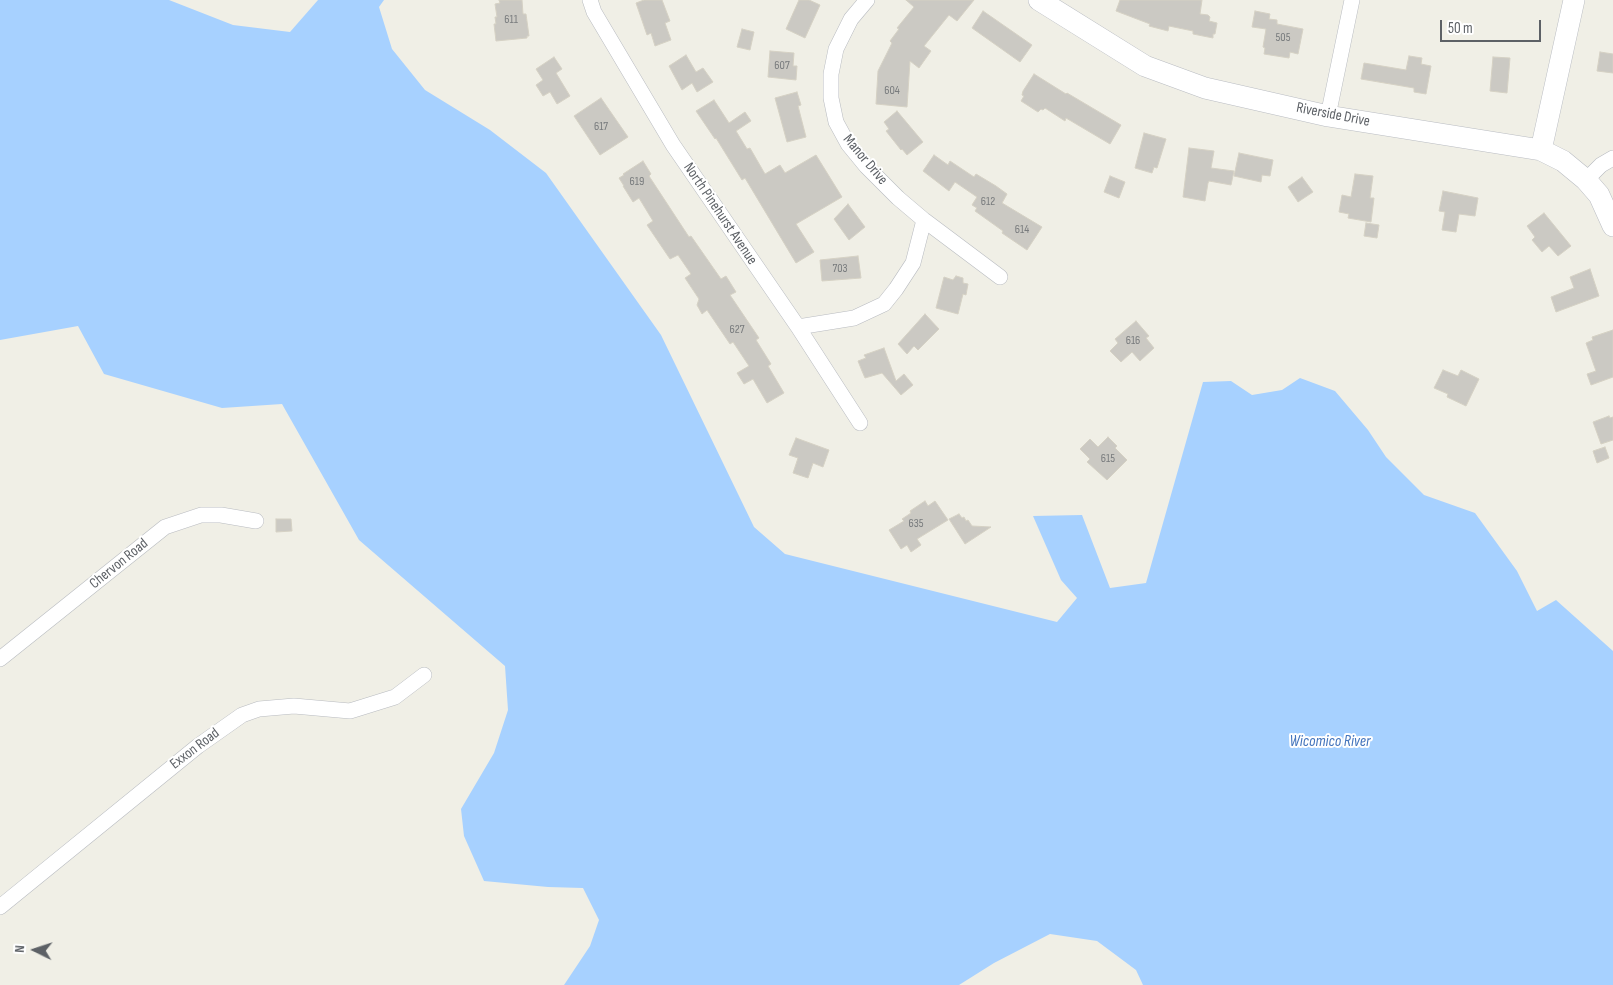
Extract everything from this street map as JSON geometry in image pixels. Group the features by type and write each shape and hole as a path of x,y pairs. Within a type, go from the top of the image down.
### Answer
{"street":[{"name":"North Pinehurst Avenue","path":"590,0 594,12 673,145 798,328 860,423"},
{"name":"Manor Drive","path":"867,0 851,19 836,49 831,74 831,98 836,122 848,144 866,166 924,220 1000,277"},
{"path":"1328,116 1352,0"},
{"path":"1541,150 1574,0"},
{"name":"Riverside Drive","path":"1041,1 1146,66 1205,88 1328,116 1541,150 1563,161 1586,180 1598,195 1613,226"},
{"path":"1586,180 1601,165 1613,158"},
{"path":"798,328 854,318 884,304 896,290 913,263 924,220"},
{"name":"Chervon Road","path":"0,659 165,527 201,515 221,515 256,522"},
{"name":"Exxon Road","path":"0,907 198,746 242,715 259,709 294,706 350,711 396,697 424,675"}],"water":[{"name":"Wicomico River","path":"0,0 169,0 233,25 290,32 318,0 384,0 379,7 392,49 425,90 490,130 546,173 661,335 754,527 785,554 1057,622 1077,598 1061,580 1033,516 1082,515 1110,588 1146,583 1203,382 1231,381 1252,395 1282,390 1300,378 1335,391 1368,430 1386,457 1424,495 1475,513 1517,571 1537,611 1556,600 1613,651 1613,985 1143,985 1136,970 1097,941 1050,934 994,963 959,985 564,985 590,946 599,920 583,888 484,881 464,836 461,809 494,753 508,710 505,666 359,540 282,404 222,408 104,374 78,326 0,340"}],"building":[{"path":"499,0 522,0 523,14 526,14 529,36 527,38 496,41 494,24 496,24 495,17 497,17 495,4 500,3"},
{"path":"644,0 662,0 670,21 665,23 671,40 655,46 651,33 647,35 636,3"},
{"path":"799,0 809,0 820,5 805,38 786,29"},
{"path":"906,0 974,0 957,21 949,15 924,46 931,51 919,68 910,61 907,107 876,104 878,71 892,43 890,41 899,29 897,28 914,7"},
{"path":"1120,0 1202,0 1200,14 1208,15 1210,17 1209,21 1217,23 1215,34 1213,34 1213,38 1169,26 1168,31 1149,26 1150,24 1116,11"},
{"path":"983,11 1032,45 1020,62 972,28"},
{"path":"1255,11 1270,14 1269,19 1277,20 1277,24 1303,29 1298,54 1290,52 1289,58 1264,54 1265,48 1263,47 1266,29 1252,27"},
{"path":"742,29 754,32 750,50 737,47"},
{"path":"770,51 794,53 793,66 797,66 796,80 768,77"},
{"path":"1600,52 1613,54 1613,73 1597,71"},
{"path":"686,55 696,72 703,68 713,82 697,92 692,83 682,90 669,66"},
{"path":"1409,56 1422,58 1421,64 1431,66 1426,94 1414,92 1414,88 1361,79 1364,63 1406,70"},
{"path":"554,57 562,69 556,73 570,96 557,104 550,92 543,96 536,85 543,80 536,69"},
{"path":"1493,57 1510,58 1507,93 1490,91"},
{"path":"1034,74 1121,125 1110,144 1066,118 1065,121 1045,108 1038,112 1021,101 1024,96 1022,95 1023,91"},
{"path":"797,92 801,105 798,106 806,137 787,142 775,98"},
{"path":"601,98 628,137 600,155 574,116"},
{"path":"714,100 729,123 745,112 751,121 736,131 747,149 750,148 765,174 780,165 785,173 816,155 842,197 796,224 814,252 796,263 745,178 742,180 716,138 696,111"},
{"path":"897,111 923,142 907,155 886,131 889,129 884,122"},
{"path":"1144,133 1166,139 1157,168 1154,167 1152,173 1135,168"},
{"path":"1189,148 1214,151 1211,168 1234,171 1231,185 1209,181 1205,201 1183,197"},
{"path":"1239,153 1273,160 1270,176 1262,175 1261,182 1234,176"},
{"path":"934,155 948,165 950,161 974,177 976,174 996,186 1007,194 1002,203 1042,227 1027,250 975,211 977,208 972,205 977,197 955,182 949,191 923,171"},
{"path":"643,161 651,174 649,176 689,237 691,236 721,279 726,276 736,292 730,295 759,338 756,340 771,364 768,366 784,393 767,403 753,379 744,384 737,373 749,366 733,342 730,344 707,310 702,314 697,305 699,299 685,278 691,274 678,255 670,259 647,225 653,221 639,198 633,202 623,186 619,178"},
{"path":"1355,174 1373,176 1370,198 1374,198 1371,222 1348,218 1349,214 1339,212 1342,195 1351,197"},
{"path":"1110,176 1125,182 1119,198 1104,192"},
{"path":"1302,177 1313,192 1298,202 1288,187"},
{"path":"1443,191 1478,198 1475,216 1459,214 1456,232 1442,230 1445,212 1439,211"},
{"path":"848,204 865,227 849,240 834,219"},
{"path":"1544,213 1571,246 1558,256 1549,246 1542,252 1532,240 1535,237 1527,226"},
{"path":"1366,223 1379,225 1377,238 1364,236"},
{"path":"858,256 861,278 822,281 820,260"},
{"path":"1590,269 1599,296 1556,312 1551,297 1574,288 1570,277"},
{"path":"956,276 963,278 963,283 968,284 966,295 963,294 958,314 936,308 944,277 953,280"},
{"path":"925,314 939,329 918,350 914,346 907,354 898,344"},
{"path":"1136,321 1149,336 1146,338 1154,348 1140,361 1132,352 1121,362 1110,351 1118,343 1115,339"},
{"path":"1613,330 1613,377 1591,385 1587,374 1596,371 1586,343 1593,340 1592,337"},
{"path":"884,348 896,381 904,374 913,385 901,395 882,373 865,378 858,361 866,358 864,355"},
{"path":"1443,370 1458,376 1461,370 1479,379 1466,406 1447,397 1448,394 1434,388"},
{"path":"1609,416 1610,418 1613,417 1613,440 1601,444 1593,422"},
{"path":"1108,437 1117,446 1115,448 1127,460 1107,480 1087,462 1090,459 1080,449 1090,439 1098,447"},
{"path":"796,438 829,450 823,467 813,463 808,478 793,473 798,458 789,455"},
{"path":"1605,447 1609,458 1597,463 1593,451"},
{"path":"925,501 928,506 935,501 948,520 917,539 921,545 911,552 907,545 901,549 889,530 904,521 902,519 911,513 910,511"},
{"path":"959,514 966,521 968,520 972,526 991,527 965,544 949,519"},
{"path":"276,519 291,519 292,531 276,532"}]}
